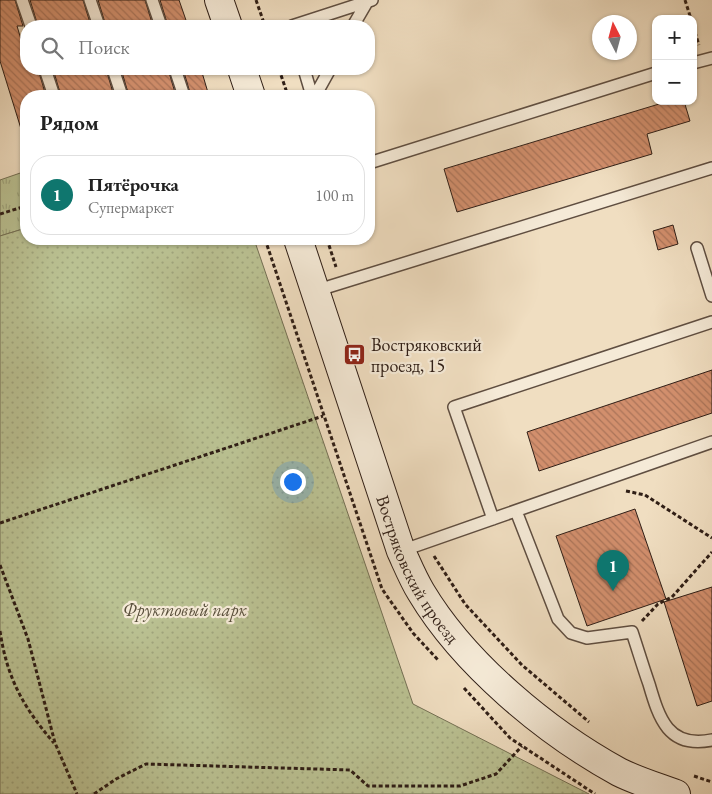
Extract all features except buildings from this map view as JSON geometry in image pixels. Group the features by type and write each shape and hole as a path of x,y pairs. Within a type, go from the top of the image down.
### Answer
{"street":[{"path":"219,0 226,20"},
{"path":"244,75 249,90"},
{"name":"Востряковский проезд","path":"300,245 315,291 413,547 421,592 449,629 494,680 533,715 577,747 621,773 680,784"}],"lane":[{"path":"22,0 29,20"},
{"path":"90,0 97,20"},
{"path":"152,0 159,20"},
{"path":"311,20 370,1"},
{"path":"357,20 370,1"},
{"path":"697,62 712,58"},
{"path":"375,161 652,74"},
{"path":"47,75 52,90"},
{"path":"115,75 120,90"},
{"path":"177,75 182,90"},
{"path":"306,75 311,90"},
{"path":"317,90 326,75"},
{"path":"315,291 712,168"},
{"path":"697,248 712,296"},
{"path":"493,519 454,407 712,322"},
{"path":"413,547 712,442"},
{"path":"516,511 558,619 571,633 587,638 632,632 660,719 674,735 690,741 712,740"}],"path":[{"path":"256,0 263,20"},
{"path":"685,0 690,15"},
{"path":"281,75 286,90"},
{"path":"0,214 20,208"},
{"path":"329,245 341,283"},
{"path":"0,523 323,416"},
{"path":"590,485 645,495 712,538"},
{"path":"413,547 522,665 596,727"},
{"path":"632,632 658,604 672,597 712,552"},
{"path":"0,565 28,639 55,743 77,794"},
{"path":"0,631 3,648 15,686 31,716 55,743"},
{"path":"94,794 116,779 146,764 350,770 368,786 460,786 496,774 522,746"},
{"path":"680,784 712,782"}],"green space":[{"path":"20,173 20,230 0,236 0,180"},
{"name":"Фруктовый парк","path":"20,230 20,245 256,245 413,704 589,794 0,794 0,236"}],"place":[{"name":"Востряковский проезд, 15","path":"355,354"},
{"name":"Пятёрочка","path":"613,591"}]}
